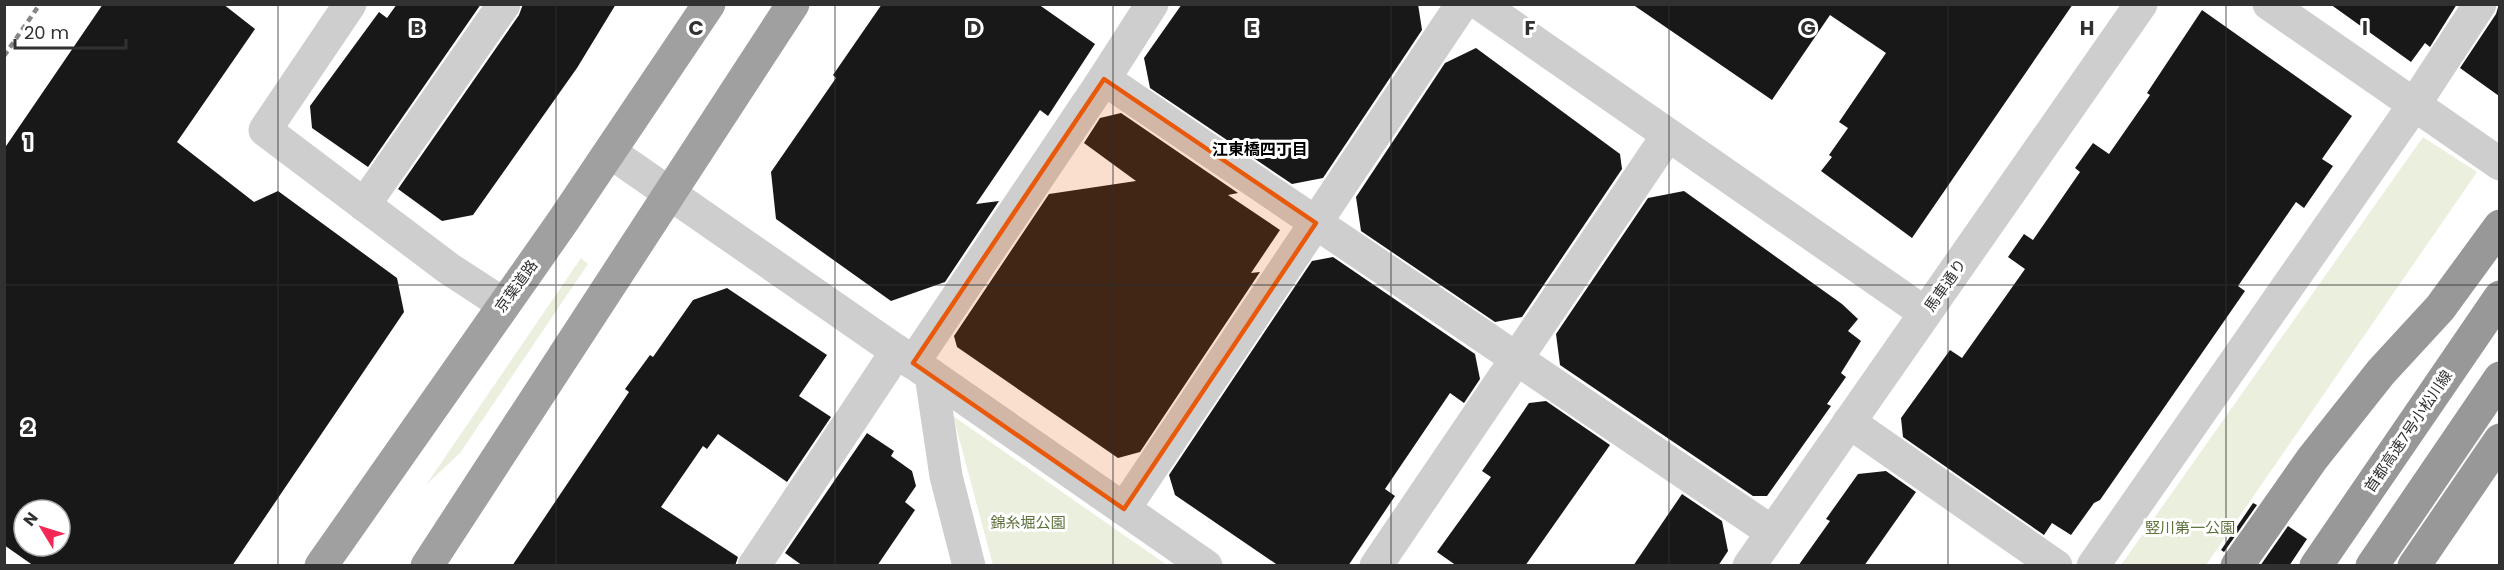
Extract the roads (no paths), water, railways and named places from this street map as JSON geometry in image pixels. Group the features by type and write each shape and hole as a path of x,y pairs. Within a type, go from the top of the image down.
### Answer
{"highway":[{"name":"京葉道路","path":"321,566 610,152 709,4"},
{"path":"427,566 793,4"},
{"path":"2237,566 2312,459 2381,372 2440,308 2499,226"},
{"name":"首都高速7号小松川線","path":"2316,566 2499,297"},
{"path":"2372,566 2499,378"},
{"path":"2414,566 2499,440"}],"street":[{"path":"350,4 265,130 448,268 503,304"},
{"path":"364,205 504,4"},
{"path":"754,566 914,363 1152,4"},
{"path":"1124,509 1462,4"},
{"path":"1480,4 1925,313"},
{"name":"馬車通り","path":"1749,566 2141,4"},
{"path":"2269,4 2499,164"},
{"path":"2093,566 2414,105 2480,4"},
{"path":"1104,79 1772,532"},
{"path":"1376,566 1668,135"},
{"path":"610,152 1206,566"},
{"path":"914,363 969,566"},
{"path":"1849,422 2056,566"}],"railway":[{"path":"4,56 40,4"}],"district":[{"name":"江東橋四丁目","path":"1260,149"}],"park label":[{"name":"錦糸堀公園","path":"1028,522"},
{"name":"竪川第一公園","path":"2190,527"}]}
